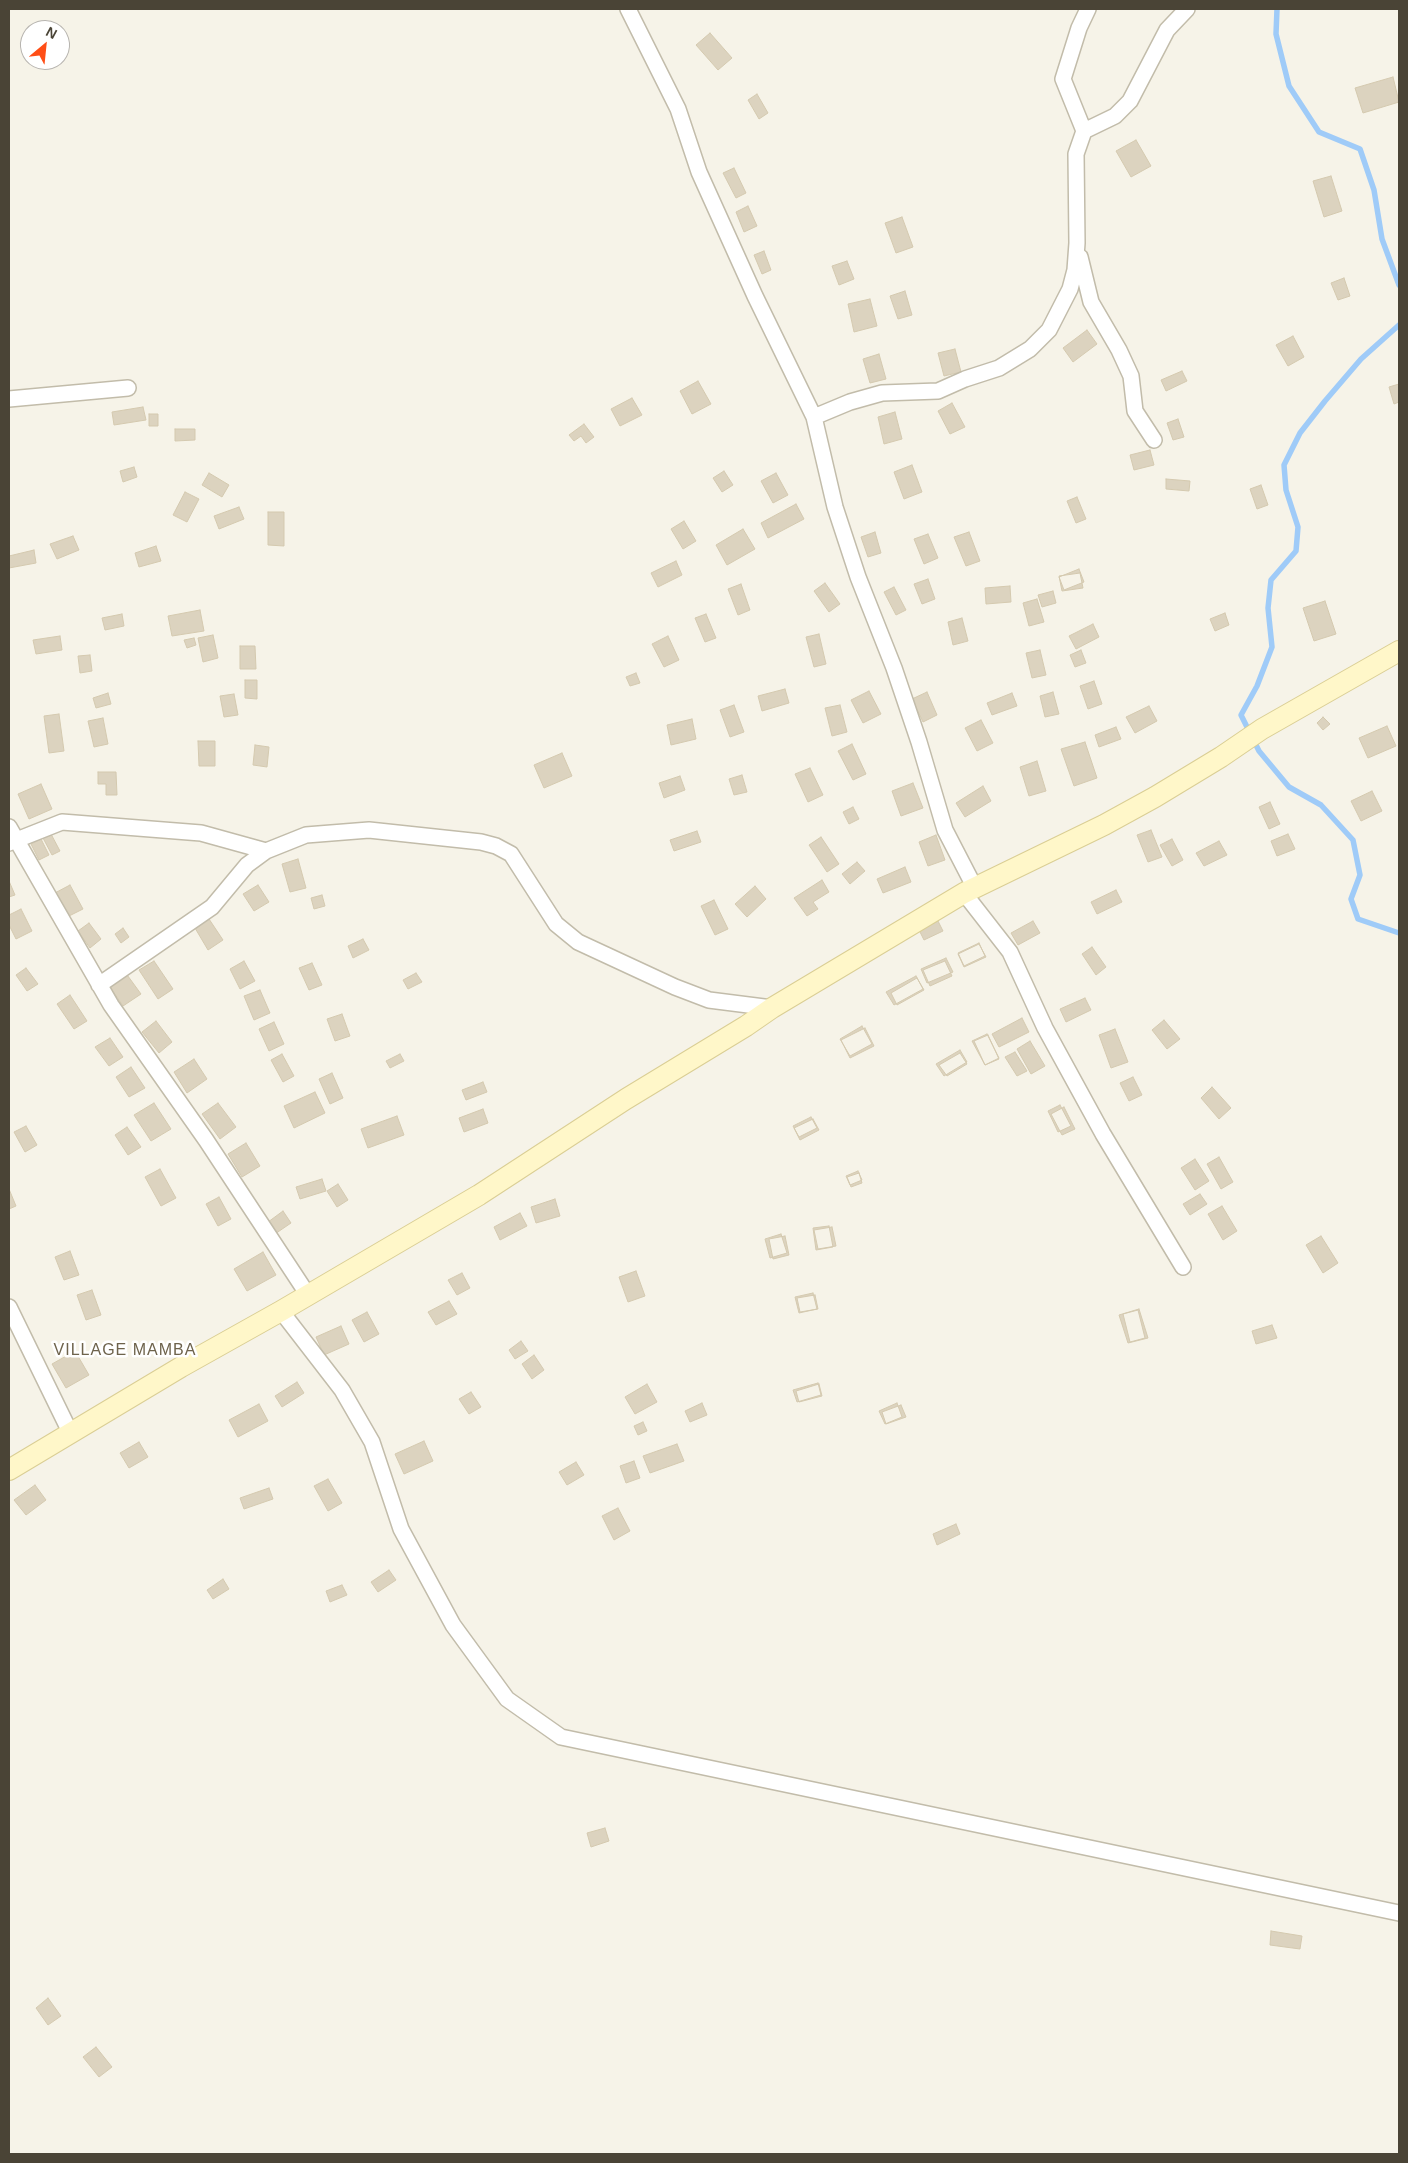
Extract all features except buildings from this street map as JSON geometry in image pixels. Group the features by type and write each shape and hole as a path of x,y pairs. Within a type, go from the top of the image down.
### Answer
{"street":[{"path":"628,9 678,109 702,180 814,417 835,507 858,577 897,677 919,742 945,830 970,890 1010,952 1045,1028 1098,1126 1183,1268"},
{"path":"814,417 850,402 882,393 938,390 999,368 1030,349 1049,330 1070,290 1075,270 1077,243 1076,154 1084,131 1063,80 1088,9"},
{"path":"1084,131 1115,116 1130,101 1167,30 1187,9"},
{"path":"1077,243 1091,302 1127,367 1131,376 1135,411 1154,440"},
{"path":"9,399 128,388"},
{"path":"9,1470 181,1367 479,1195 626,1099 746,1026 772,1008 970,890 1104,825 1155,797 1222,757 1262,729 1399,651"},
{"path":"266,851 201,833 62,822 11,836 111,1005 206,1140 308,1295"},
{"path":"99,985 212,907 247,865 266,851 306,835 369,830 481,842 496,846 511,854 556,924 578,942 675,988 709,1000 772,1008"},
{"path":"9,1307 70,1432"},
{"path":"281,1311 342,1390 372,1442 401,1529 453,1625 507,1698 561,1737 1399,1912"}],"waterway":[{"path":"1277,9 1276,34 1289,86 1319,132 1360,149 1374,190 1382,239 1399,285"},
{"path":"1399,325 1361,359 1325,401 1300,433 1284,465 1286,490 1298,527 1296,551 1271,580 1268,608 1272,647 1257,686 1241,715 1259,751 1289,787 1321,805 1353,840 1360,875 1351,899 1358,919 1399,933"}],"district":[{"name":"VILLAGE MAMBA","path":"125,1351"}]}
